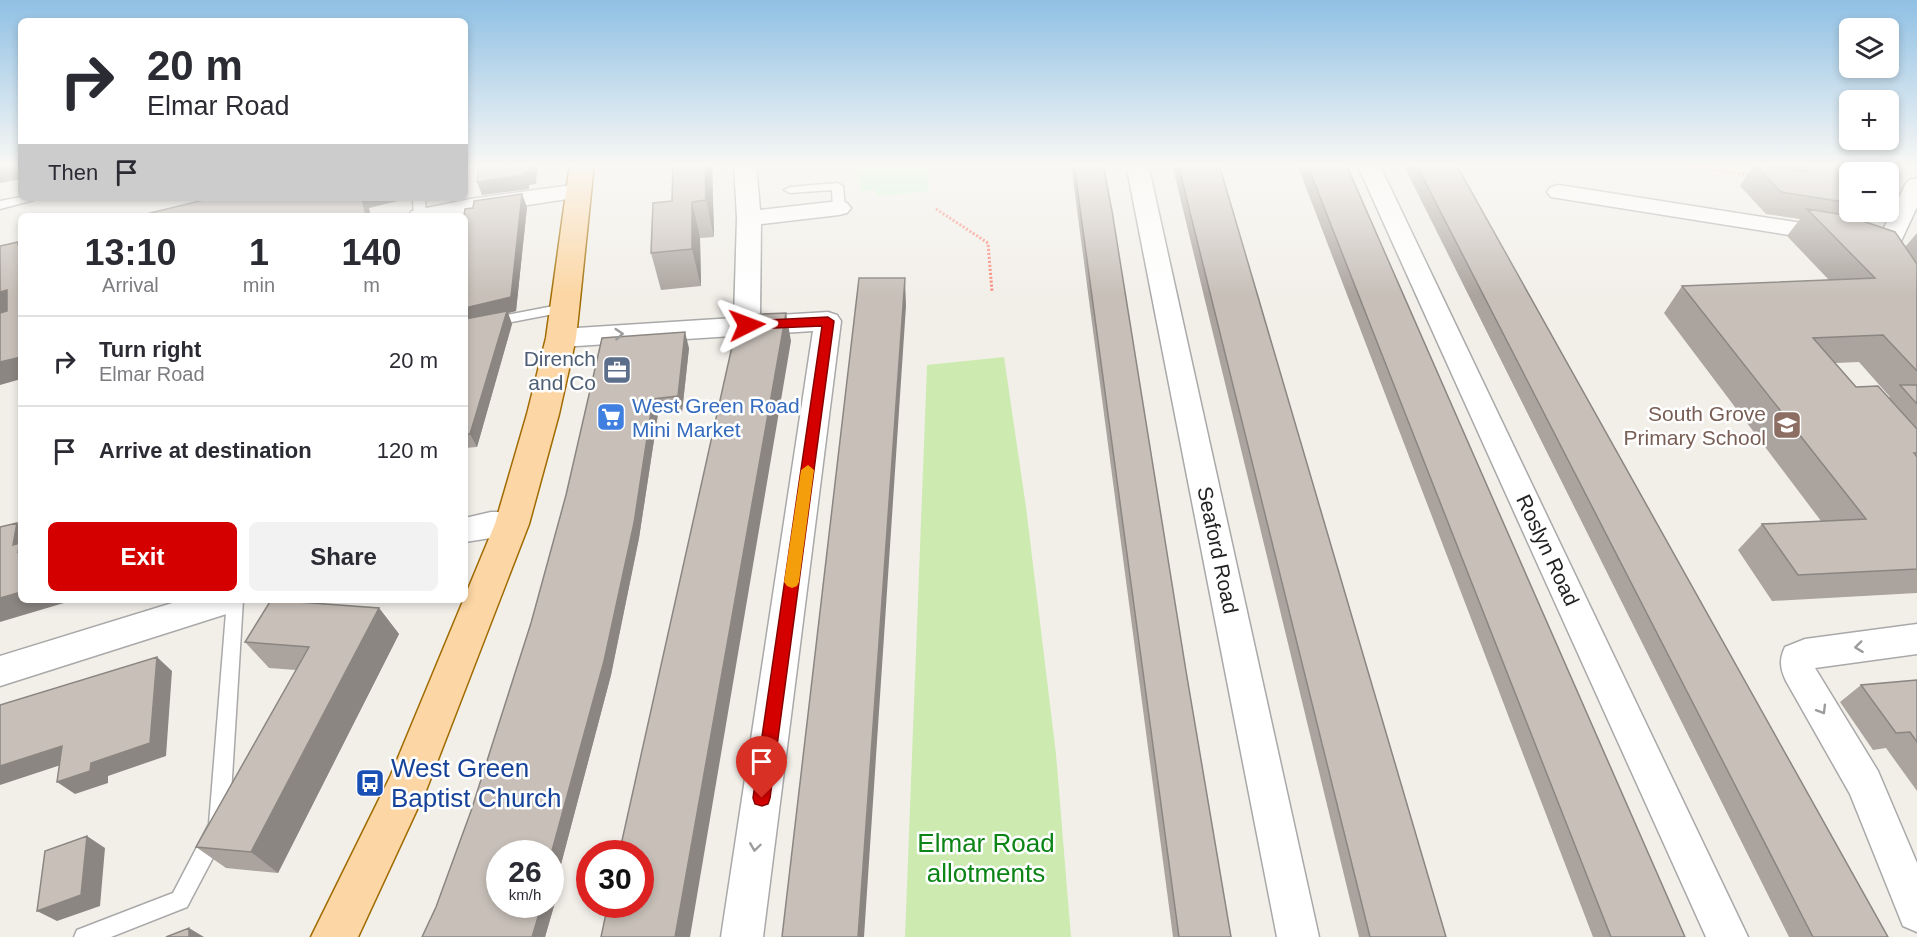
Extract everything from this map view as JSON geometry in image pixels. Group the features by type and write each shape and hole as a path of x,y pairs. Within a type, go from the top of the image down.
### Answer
{"main road":[{"path":"334,937 406,788 512,524 543,414 562,323 577,208"}],"street":[{"path":"435,213 461,208"},
{"path":"747,208 747,325"},
{"path":"748,218 839,208"},
{"name":"Seaford Road","path":"1146,208 1298,937"},
{"name":"Roslyn Road","path":"1388,208 1727,937"},
{"path":"1663,208 1829,233 1866,246 1917,296"},
{"path":"1866,246 1896,223 1904,208"},
{"path":"562,323 747,325 828,321 742,937"},
{"path":"468,529 491,524 512,524"},
{"path":"0,670 216,603"},
{"path":"1917,639 1805,654 1797,658 1798,670 1865,784 1917,912"}],"lane":[{"path":"468,327 562,323"},
{"path":"84,937 180,900 219,826 235,603"}],"path":[{"path":"936,208 988,243 992,292"}],"green space":[{"name":"Elmar Road allotments","path":"1004,357 1026,507 1056,754 1071,937 905,937 927,365"}],"building":[{"path":"172,208 364,208 365,213 150,213"},
{"path":"521,208 511,297 468,307 468,213 464,213 465,209"},
{"path":"653,208 692,208 692,249 651,253"},
{"path":"1080,208 1111,208 1231,937 1179,937"},
{"path":"1189,208 1232,208 1446,937 1370,937"},
{"path":"1324,208 1365,208 1685,937 1611,937"},
{"path":"1438,208 1480,208 1888,937 1813,937"},
{"path":"1807,209 1839,214 1839,222 1866,222 1895,232 1917,264 1917,371 1883,335 1813,338 1856,387 1878,386 1917,429 1917,453 1914,453 1917,457 1917,569 1798,575 1762,524 1866,519 1682,286 1875,278"},
{"path":"18,242 18,358 0,362 0,313 7,311 7,290 0,292 0,246"},
{"path":"859,278 905,278 858,937 782,937"},
{"path":"507,311 470,434 468,434 468,318"},
{"path":"786,313 675,937 601,937 605,918 654,918 654,840 622,840 739,315"},
{"path":"685,332 678,396 653,399 634,523 604,661 555,840 486,840 486,918 538,918 532,937 422,937 436,907 471,811 531,623 566,495 602,338"},
{"path":"1900,385 1917,385 1917,404"},
{"path":"17,523 13,545 18,544 18,593 0,598 0,527"},
{"path":"269,603 312,603 379,608 251,852 196,847 309,647 245,642"},
{"path":"157,657 150,743 91,763 90,771 57,782 62,746 0,766 0,705"},
{"path":"1917,680 1917,742 1910,732 1896,733 1861,685"},
{"path":"87,836 81,895 37,911 45,851"},
{"path":"189,928 189,937 166,937"}],"slow traffic":[{"path":"792,582 808,470"}],"place":[{"name":"Dirench and Co","path":"617,370"},
{"name":"West Green Road Mini Market","path":"611,417"},
{"name":"South Grove Primary School","path":"1787,425"},
{"name":"West Green Baptist Church","path":"370,783"}],"route":[{"path":"747,325 828,321 762,798"}]}
